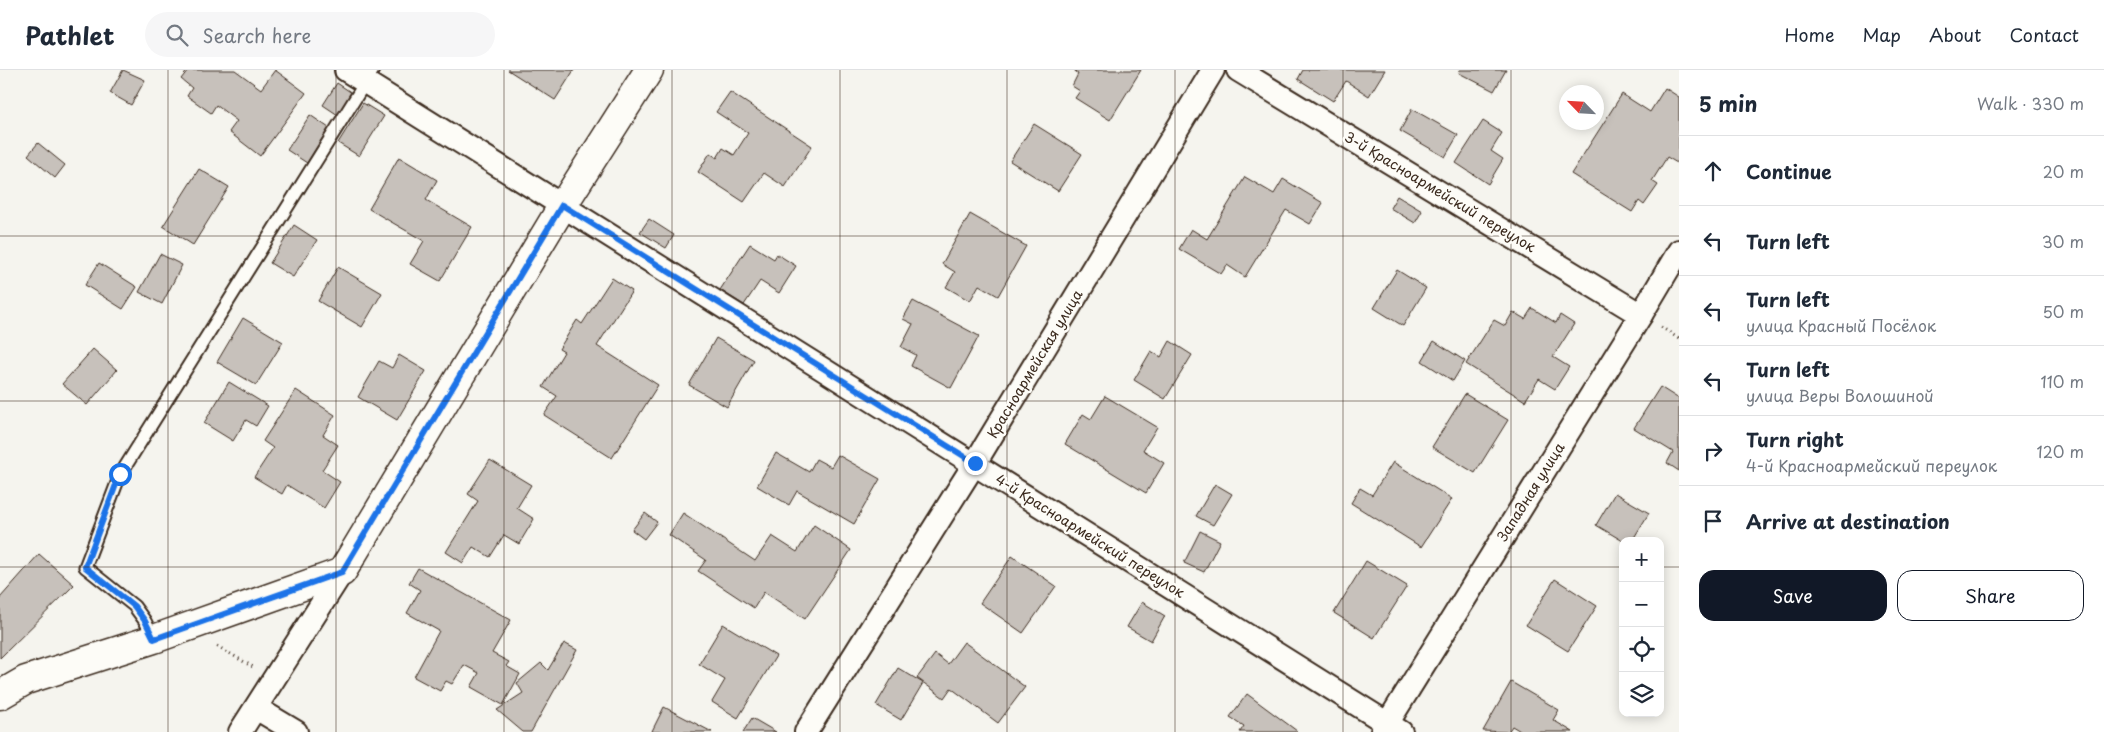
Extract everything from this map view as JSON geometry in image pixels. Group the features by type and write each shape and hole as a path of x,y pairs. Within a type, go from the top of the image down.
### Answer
{"street":[{"name":"4-й Красноармейский переулок","path":"346,70 369,76 562,205 975,463 1390,729"},
{"path":"240,732 342,572 562,205 649,70"},
{"name":"Красноармейская улица","path":"806,732 975,463 1213,70"},
{"name":"3-й Красноармейский переулок","path":"1238,70 1641,315"},
{"name":"Западная улица","path":"1390,729 1679,251"},
{"path":"0,695 26,680 154,639 342,572"},
{"path":"256,708 296,732"}],"lane":[{"path":"154,639 145,621 134,606 85,567 103,518 120,474 369,76"}],"building":[{"path":"123,70 145,80 131,105 110,93"},
{"path":"188,70 235,70 261,89 275,70 306,93 260,156 229,132 237,121 216,105 211,113 187,96 192,88 181,79"},
{"path":"508,70 574,70 555,100"},
{"path":"1076,70 1141,70 1110,120 1075,98 1080,91 1072,86 1078,74 1075,72"},
{"path":"1303,70 1385,70 1369,96 1346,81 1333,101 1298,79"},
{"path":"1460,70 1506,70 1494,91 1459,73"},
{"path":"337,83 352,93 338,115 323,105"},
{"path":"1665,88 1679,97 1679,161 1677,163 1667,157 1652,181 1658,185 1644,205 1639,201 1632,212 1571,174 1599,130 1604,130 1604,122 1622,94 1650,112"},
{"path":"730,92 812,146 785,187 764,173 744,202 698,172 710,153 717,158 723,148 734,155 748,133 716,112"},
{"path":"363,103 384,116 359,156 338,143"},
{"path":"1412,109 1458,135 1445,157 1400,131"},
{"path":"310,115 329,128 307,163 287,150"},
{"path":"1483,121 1502,133 1491,151 1503,159 1488,184 1456,163"},
{"path":"1034,124 1082,154 1058,191 1010,161"},
{"path":"38,143 65,165 55,178 28,155"},
{"path":"399,157 437,180 426,200 472,227 440,281 410,264 424,241 369,209"},
{"path":"199,169 229,187 193,245 163,226"},
{"path":"1245,177 1274,194 1283,179 1323,203 1310,224 1286,210 1245,277 1227,265 1221,274 1179,249 1191,229 1207,239"},
{"path":"1397,196 1422,211 1415,223 1390,208"},
{"path":"970,214 1026,246 998,296 979,285 970,301 946,287 955,272 942,264"},
{"path":"649,219 674,235 666,248 640,232"},
{"path":"294,225 317,240 293,277 270,263"},
{"path":"750,244 774,259 777,254 796,266 779,293 760,281 744,305 720,290"},
{"path":"160,254 182,265 162,304 139,292"},
{"path":"99,263 137,287 123,309 85,285"},
{"path":"338,267 382,293 362,327 318,301"},
{"path":"1397,270 1426,288 1403,326 1374,308"},
{"path":"612,278 632,291 597,346 658,385 612,458 544,415 557,396 543,387 564,352 559,349 577,320 582,324"},
{"path":"913,301 979,336 951,388 911,366 916,355 901,347 913,324 903,319"},
{"path":"1532,308 1556,323 1560,315 1574,324 1553,357 1569,367 1555,389 1539,379 1525,401 1466,364 1494,320 1505,326 1513,312 1525,319"},
{"path":"243,318 283,342 256,385 217,362"},
{"path":"716,338 754,360 727,407 689,385"},
{"path":"1170,341 1192,355 1165,399 1134,380 1151,351 1161,357"},
{"path":"1434,341 1465,361 1453,381 1422,361"},
{"path":"93,349 117,370 87,405 62,384"},
{"path":"399,355 426,371 397,420 358,397 379,361 392,368"},
{"path":"229,382 268,406 256,426 246,420 233,441 204,423"},
{"path":"1660,387 1679,399 1679,471 1667,463 1673,452 1634,428"},
{"path":"296,390 335,415 323,435 338,445 322,470 340,482 324,508 287,485 282,494 254,477 273,448 263,441"},
{"path":"1465,394 1508,420 1475,473 1432,447"},
{"path":"1105,396 1157,427 1143,450 1164,463 1146,493 1065,444 1083,414 1091,419"},
{"path":"776,453 809,472 816,459 831,467 838,455 880,479 854,524 797,491 789,505 757,486"},
{"path":"490,460 531,485 517,508 534,519 519,544 504,535 490,557 473,547 463,563 446,552 478,501 468,494"},
{"path":"1393,462 1452,499 1421,547 1351,503 1360,488 1372,495"},
{"path":"1215,484 1232,494 1213,525 1196,516"},
{"path":"1615,493 1649,513 1634,537 1619,537 1619,539 1596,525"},
{"path":"645,513 657,522 644,539 632,530"},
{"path":"683,513 755,561 772,536 797,552 814,525 851,550 805,619 764,592 754,608 698,571 706,560 669,535"},
{"path":"1200,531 1220,541 1204,572 1184,563"},
{"path":"39,554 74,585 0,658 0,598"},
{"path":"1012,556 1056,586 1023,633 980,603"},
{"path":"1366,561 1407,586 1374,638 1334,613"},
{"path":"418,568 511,620 492,653 509,662 506,666 520,674 503,705 471,687 479,673 464,665 452,684 446,681 440,691 414,677 439,631 407,613 420,590 409,583"},
{"path":"1555,579 1597,606 1568,651 1526,625"},
{"path":"1142,602 1165,616 1151,641 1127,627"},
{"path":"723,624 776,656 738,718 712,702 725,680 699,664"},
{"path":"964,642 1025,687 998,723 951,688 944,698 917,678 935,654 948,664"},
{"path":"564,643 577,650 531,732 523,732 497,710 523,693 517,683 541,663 548,670"},
{"path":"898,668 923,683 901,720 876,705"},
{"path":"1511,682 1559,710 1553,720 1573,732 1522,732 1512,726 1508,732 1483,731"},
{"path":"1247,694 1297,731 1240,732 1244,726 1230,717"},
{"path":"664,707 712,732 653,732"},
{"path":"752,718 776,732 743,732"}],"route":[{"path":"120,474 85,567 134,606 145,621 154,639 342,572 562,205 975,463"}]}
